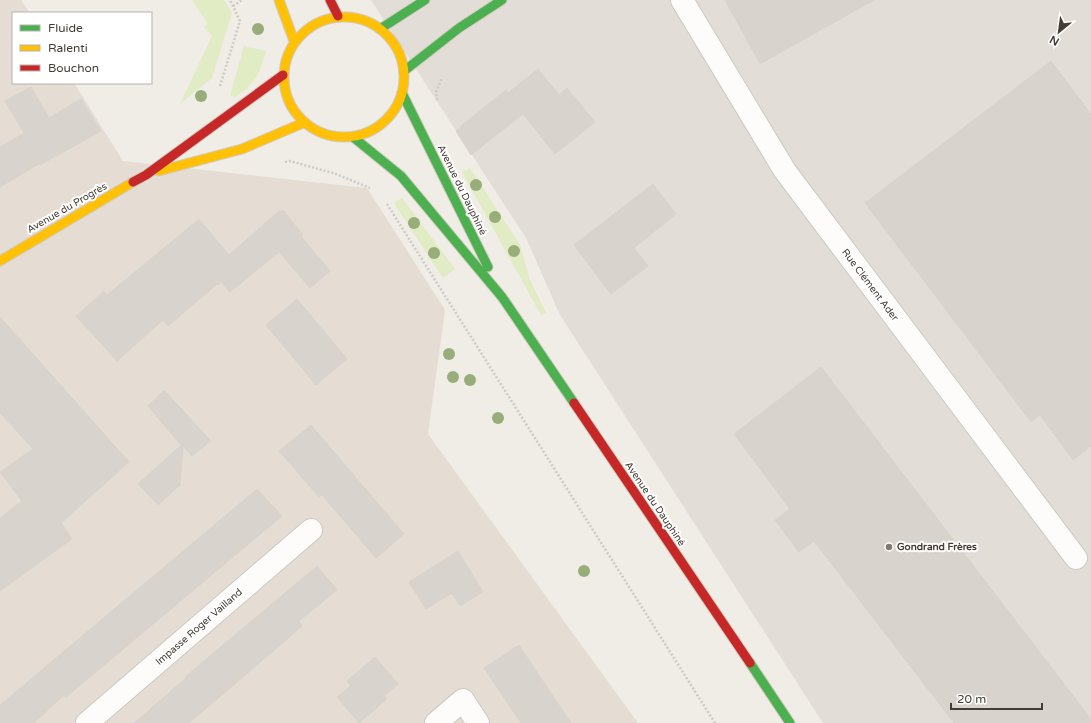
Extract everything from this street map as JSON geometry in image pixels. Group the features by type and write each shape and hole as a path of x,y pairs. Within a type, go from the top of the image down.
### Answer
{"main road":[{"path":"279,0 294,41"},
{"path":"330,0 338,16"},
{"path":"380,29 425,0"},
{"path":"404,71 459,28 502,0"},
{"path":"338,16 353,17 368,22 380,29 392,40 400,55 404,71 404,82 402,94 395,109 384,123 369,132 353,137 335,138 318,132 303,123 292,109 285,93 283,75 286,57 294,41 307,29 322,20 338,16"},
{"name":"Avenue du Progrès","path":"0,260 146,175 283,75"},
{"name":"Avenue du Dauphiné","path":"402,94 502,297"},
{"name":"Avenue du Progrès","path":"146,175 242,149 303,123"},
{"name":"Avenue du Dauphiné","path":"353,137 401,176 502,297 790,723"}],"street":[{"name":"Rue Clément Ader","path":"682,0 785,171 1076,558"},
{"name":"Impasse Roger Vailland","path":"87,723 311,530"},
{"path":"436,723 463,700 478,723"}],"path":[{"path":"230,0 233,6 242,0"},
{"path":"383,198 715,723"}],"shaded area":[{"path":"0,0 21,0 29,12 12,12 12,84 75,84 123,161 367,188 445,310 428,434 638,723 0,723"},
{"path":"371,0 1091,0 1091,723 823,723 560,315 526,238"}],"green space":[{"path":"192,0 224,0 232,13 212,78 180,104 212,36 204,27 208,24"},
{"path":"244,46 266,51 259,72 248,88 235,97 230,96"},
{"path":"470,168 520,245 530,280 546,313 541,315 462,172"},
{"path":"402,198 455,269 443,278 394,203"}],"building":[{"path":"725,0 874,0 760,64"},
{"path":"1051,61 1091,114 1091,446 1073,460 1040,415 1031,422 865,203"},
{"path":"538,69 559,95 567,88 595,122 555,154 523,114 471,155 456,131 506,90 508,93"},
{"path":"31,87 49,118 81,99 101,131 40,165 39,164 0,187 0,147 24,133 5,101"},
{"path":"653,184 676,214 634,248 648,266 611,294 574,245"},
{"path":"280,210 281,212 283,210 303,235 301,236 330,271 310,288 279,252 230,292 221,282 168,326 163,320 117,361 76,316 104,291 107,295 199,219 229,255"},
{"path":"297,299 347,359 316,385 266,325"},
{"path":"0,317 129,462 61,523 72,539 0,591 0,518 22,501 0,472 33,449 0,413"},
{"name":"Gondrand Frères","path":"821,367 1091,719 1091,723 954,723 814,541 799,552 775,520 790,509 734,434"},
{"path":"164,390 211,441 192,456 183,446 180,485 158,505 138,484 181,445 148,406"},
{"path":"311,425 404,534 376,558 322,495 319,497 279,451"},
{"path":"257,489 282,516 66,697 64,695 34,723 0,723 0,705"},
{"path":"458,551 483,592 460,606 452,593 426,609 409,582"},
{"path":"317,566 337,590 299,621 302,626 277,648 189,723 134,723 186,678 185,677"},
{"path":"519,645 571,723 521,723 484,668"},
{"path":"375,657 398,684 384,696 387,699 359,723 337,697 351,686 347,681"}],"traffic: fast":[{"path":"380,29 425,0"},
{"path":"404,71 459,28 502,0"},
{"path":"402,93 488,267"},
{"path":"353,137 401,176 502,297 574,403"},
{"path":"750,663 790,723"}],"traffic: slow":[{"path":"279,0 294,41"},
{"path":"344,17 367,21 387,34 400,54 404,77 400,100 387,120 367,133 344,137 321,133 301,120 288,100 284,77 288,54 301,34 321,21 344,17"},
{"path":"159,171 242,149 303,123"},
{"path":"0,261 133,182"}],"traffic: jam":[{"path":"330,0 338,16"},
{"path":"133,182 146,175 283,75"},
{"path":"574,403 750,663"}],"place":[{"name":"Gondrand Frères","path":"889,547"}]}
